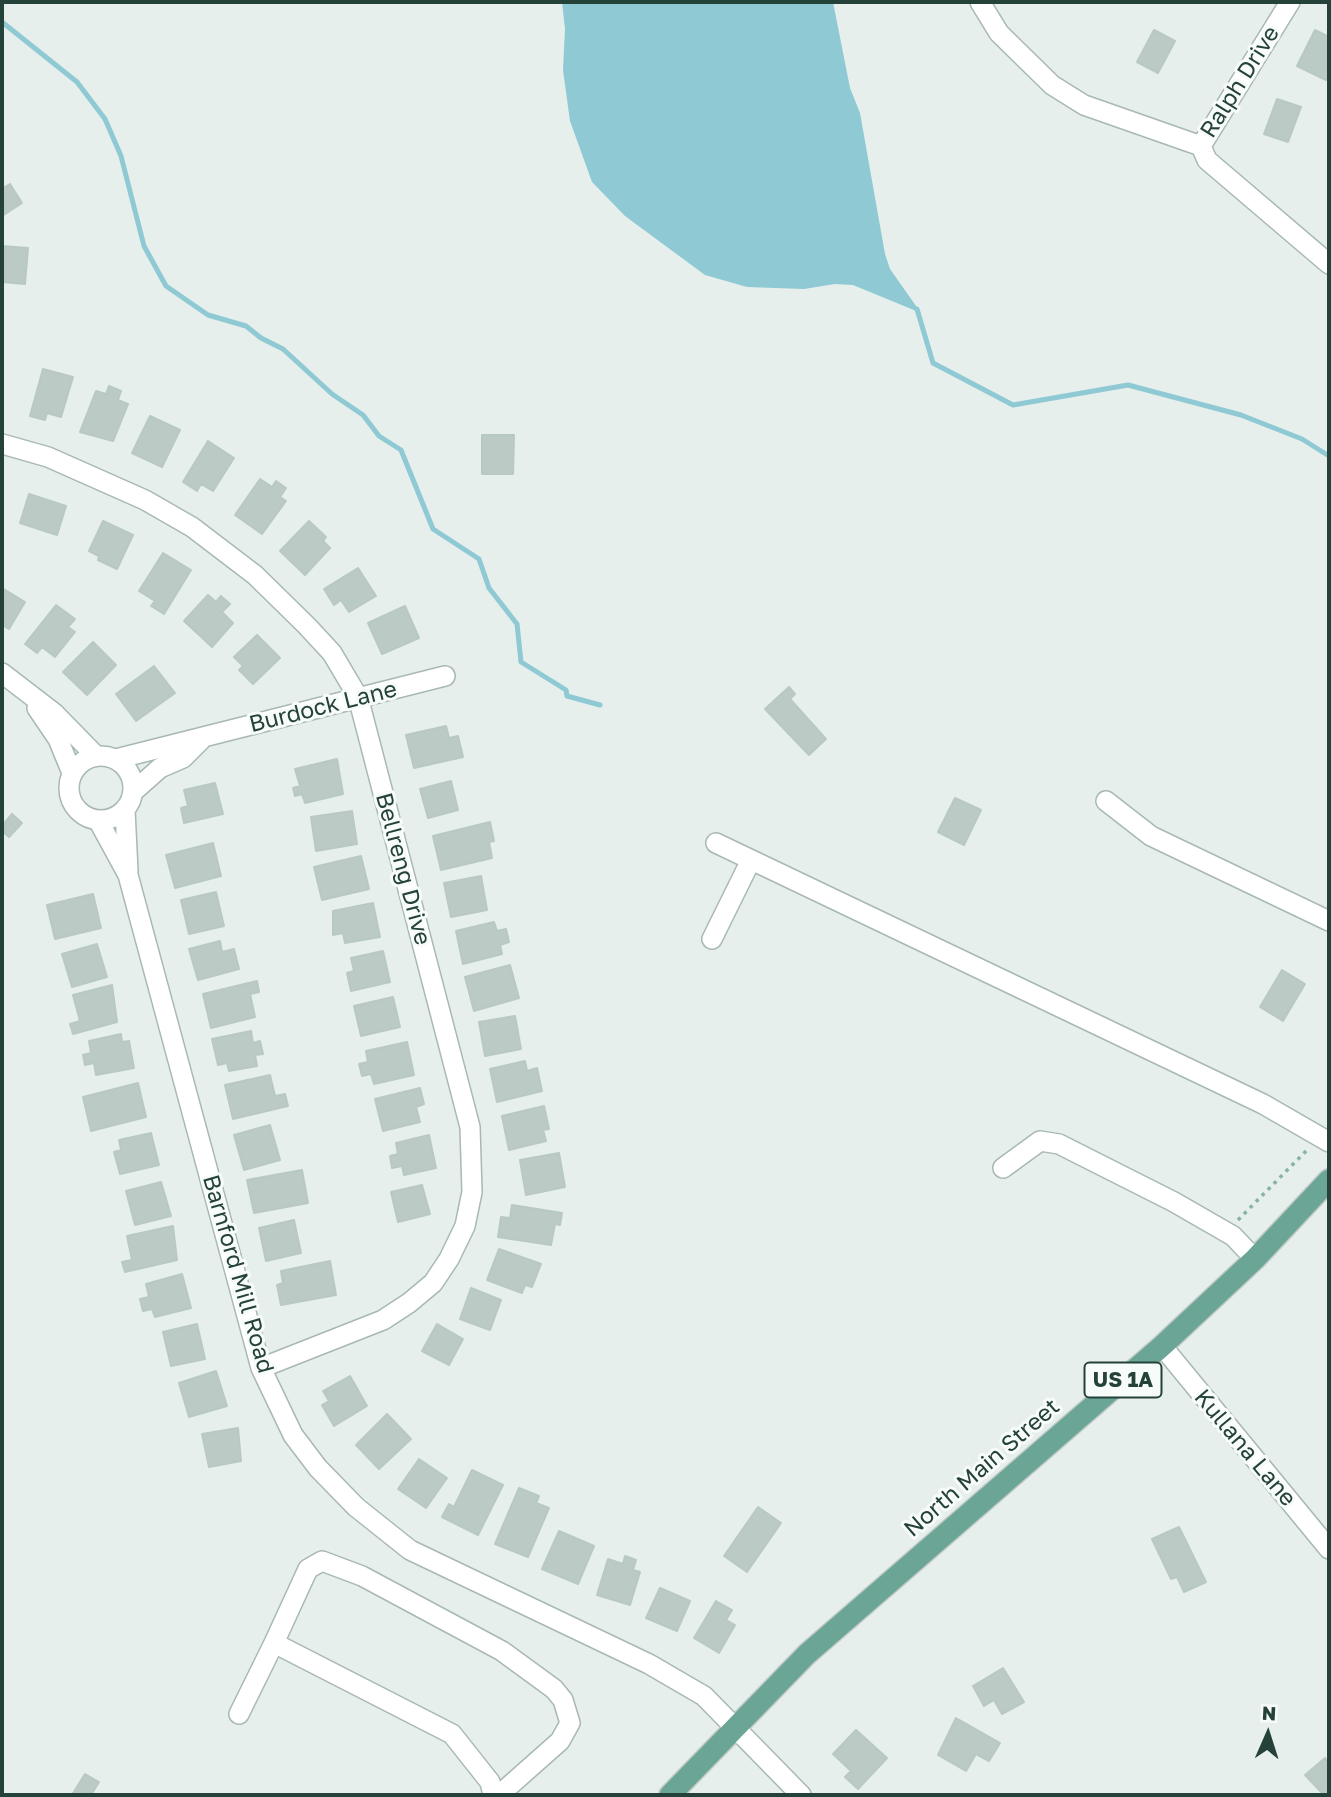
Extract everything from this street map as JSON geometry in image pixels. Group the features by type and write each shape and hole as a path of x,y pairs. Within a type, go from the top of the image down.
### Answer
{"main road":[{"name":"North Main Street","path":"670,1795 807,1654 1162,1346 1255,1259 1329,1181"}],"street":[{"path":"980,2 999,33 1052,85 1084,105 1201,146"},
{"name":"Ralph Drive","path":"1290,2 1201,146 1207,160 1329,264"},
{"name":"Bellreng Drive","path":"2,444 48,457 145,500 191,527 255,575 307,626 332,653 358,697 470,1126 472,1192 465,1226 449,1259 433,1283 383,1320 261,1368"},
{"name":"Barnford Mill Road","path":"2,673 31,698 54,713 96,756"},
{"name":"Burdock Lane","path":"116,758 201,740 445,676"},
{"name":"Barnford Mill Road","path":"31,698 58,739 72,773 68,785 70,798 76,809 98,820 128,875"},
{"name":"Burdock Lane","path":"134,790 160,768 183,758 201,740"},
{"path":"72,773 76,765 96,756 116,758 132,778 134,790"},
{"name":"Barnford Mill Road","path":"134,790 125,810 128,875 261,1368 293,1435 318,1468 356,1507 410,1550 649,1664 704,1696 801,1795"},
{"path":"1107,802 1151,836 1329,921"},
{"path":"98,820 117,816 125,810"},
{"path":"716,843 1263,1104 1329,1142"},
{"path":"712,939 751,860"},
{"path":"1003,1168 1040,1141 1059,1144 1186,1208 1233,1236 1255,1259"},
{"name":"Kullana Lane","path":"1162,1346 1329,1549"},
{"path":"239,1714 308,1569 322,1561 362,1576 502,1651 554,1689 562,1700 570,1723 560,1741 499,1795"},
{"path":"274,1643 452,1734 490,1782 494,1795"}],"path":[{"path":"1234,1223 1308,1150"}],"water":[{"path":"562,2 833,2 850,88 860,113 885,254 890,269 921,313 853,285 835,284 804,289 747,287 705,275 625,216 592,182 570,121 563,70 565,29"}],"building":[{"path":"1154,30 1175,41 1158,73 1137,62"},
{"path":"1315,30 1329,37 1329,73 1326,80 1297,66"},
{"path":"1277,99 1301,107 1288,142 1264,134"},
{"path":"10,184 22,203 2,216 2,185 3,188"},
{"path":"2,246 28,248 25,284 2,282"},
{"path":"43,369 73,377 61,417 47,413 45,420 30,416"},
{"path":"109,386 121,391 118,400 128,404 113,441 80,432 96,391 106,394"},
{"path":"150,416 180,430 162,467 132,453"},
{"path":"482,435 514,435 513,474 482,474"},
{"path":"208,441 234,458 213,491 201,484 197,491 183,482"},
{"path":"260,479 272,487 276,481 286,488 280,497 286,501 262,534 235,515"},
{"path":"29,494 66,506 57,535 20,523"},
{"path":"103,521 133,535 117,569 98,560 99,556 89,551"},
{"path":"309,521 326,537 323,541 330,548 305,575 280,551"},
{"path":"163,553 191,570 164,614 151,606 155,601 139,591"},
{"path":"358,568 376,596 349,612 341,600 334,605 324,589"},
{"path":"2,588 25,602 9,629 2,625"},
{"path":"208,595 216,602 221,596 230,604 222,612 233,623 212,647 184,621"},
{"path":"56,605 75,619 68,627 75,632 55,657 42,647 37,653 25,644"},
{"path":"405,606 419,638 382,654 368,623"},
{"path":"257,635 280,658 253,684 239,670 243,666 234,657"},
{"path":"93,642 116,665 87,695 63,672"},
{"path":"154,666 175,693 136,721 116,694"},
{"path":"789,687 795,694 790,699 826,739 809,755 765,709"},
{"path":"446,726 449,738 458,736 463,757 414,768 406,735"},
{"path":"337,759 343,794 305,803 302,794 295,796 293,788 300,786 295,769"},
{"path":"451,781 458,810 428,818 420,789"},
{"path":"215,783 223,814 184,823 181,808 188,806 184,790"},
{"path":"955,798 981,810 964,845 938,832"},
{"path":"352,811 357,844 316,851 311,817"},
{"path":"12,814 22,823 9,837 2,831 2,826"},
{"path":"490,822 494,841 489,842 492,858 441,870 433,836"},
{"path":"213,843 221,876 175,888 166,855"},
{"path":"361,856 369,889 322,900 314,867"},
{"path":"481,876 487,910 451,917 444,883"},
{"path":"216,892 224,926 189,934 181,900"},
{"path":"93,894 101,928 55,939 47,905"},
{"path":"373,903 380,937 345,943 343,933 333,935 333,911"},
{"path":"494,922 497,931 506,929 509,942 500,945 502,954 463,964 456,931"},
{"path":"220,941 222,952 234,949 239,969 198,980 189,949"},
{"path":"97,944 107,977 72,987 62,954"},
{"path":"383,951 390,982 351,991 347,973 354,971 351,958"},
{"path":"510,965 519,998 474,1011 465,977"},
{"path":"1282,970 1305,984 1283,1021 1260,1007"},
{"path":"257,981 259,992 250,994 255,1017 211,1028 203,994"},
{"path":"112,985 117,1022 73,1034 70,1024 80,1021 73,995"},
{"path":"393,997 400,1027 361,1036 354,1006"},
{"path":"515,1016 521,1049 485,1056 479,1022"},
{"path":"251,1031 253,1043 260,1041 263,1054 255,1055 257,1066 229,1071 227,1063 218,1065 212,1039"},
{"path":"121,1034 122,1042 129,1041 134,1068 96,1075 94,1063 85,1065 83,1055 91,1053 89,1041"},
{"path":"407,1042 414,1075 374,1084 371,1074 362,1076 359,1064 368,1062 366,1051"},
{"path":"525,1061 527,1071 537,1068 542,1091 497,1102 490,1069"},
{"path":"270,1075 275,1096 285,1094 288,1106 233,1119 225,1085"},
{"path":"138,1083 146,1117 91,1131 83,1097"},
{"path":"420,1088 424,1104 416,1107 420,1122 383,1131 375,1099"},
{"path":"544,1106 549,1129 543,1130 546,1141 509,1150 502,1116"},
{"path":"270,1125 280,1160 244,1170 234,1135"},
{"path":"151,1133 159,1165 120,1174 114,1152 121,1150 119,1140"},
{"path":"429,1135 436,1168 404,1175 402,1166 392,1168 390,1156 398,1154 396,1143"},
{"path":"559,1153 565,1187 526,1195 520,1160"},
{"path":"302,1170 308,1203 254,1213 247,1180"},
{"path":"161,1182 171,1216 135,1225 126,1191"},
{"path":"422,1185 430,1214 398,1222 391,1192"},
{"path":"512,1205 562,1213 560,1225 555,1224 551,1245 498,1237 501,1217 510,1218"},
{"path":"294,1220 301,1253 266,1261 259,1228"},
{"path":"173,1226 177,1260 125,1272 122,1262 132,1260 127,1236"},
{"path":"499,1249 541,1264 532,1287 525,1285 522,1293 487,1280"},
{"path":"330,1261 336,1295 281,1305 277,1285 283,1283 281,1271"},
{"path":"182,1274 191,1308 155,1317 152,1309 143,1311 140,1299 149,1297 146,1284"},
{"path":"471,1288 501,1300 490,1330 460,1319"},
{"path":"197,1324 205,1359 171,1366 163,1332"},
{"path":"437,1324 463,1339 449,1365 422,1351"},
{"path":"216,1371 227,1406 189,1417 179,1383"},
{"path":"350,1376 367,1406 334,1426 322,1405 329,1401 323,1391"},
{"path":"387,1414 411,1439 379,1469 356,1445"},
{"path":"238,1428 241,1461 209,1467 202,1434"},
{"path":"419,1459 447,1478 426,1508 398,1489"},
{"path":"472,1470 503,1485 478,1535 442,1517 449,1504 454,1507"},
{"path":"519,1488 539,1496 536,1503 549,1508 528,1557 495,1544"},
{"path":"758,1507 781,1523 747,1572 724,1556"},
{"path":"1179,1527 1206,1582 1184,1592 1177,1577 1171,1579 1152,1539"},
{"path":"559,1531 594,1546 578,1584 542,1569"},
{"path":"625,1556 636,1560 633,1570 640,1572 630,1605 597,1595 608,1559 623,1564"},
{"path":"660,1588 690,1601 677,1631 646,1618"},
{"path":"716,1601 732,1610 726,1620 735,1625 719,1653 694,1638"},
{"path":"1003,1668 1024,1702 1002,1714 994,1700 984,1706 973,1686"},
{"path":"956,1718 1000,1743 989,1761 976,1754 966,1771 938,1755"},
{"path":"856,1730 887,1758 858,1789 845,1777 851,1771 833,1754"},
{"path":"1325,1758 1329,1763 1329,1795 1324,1795 1305,1775"},
{"path":"85,1774 99,1782 91,1795 72,1795"}],"waterway":[{"path":"2,22 77,82 105,119 121,156 144,246 166,286 208,315 246,326 261,338 283,349 332,394 363,415 379,436 401,450 433,529 479,559 489,588 517,624 521,662 566,690 567,696 600,705"},
{"path":"917,309 933,363 1013,405 1128,385 1241,415 1302,439 1329,456"}]}
